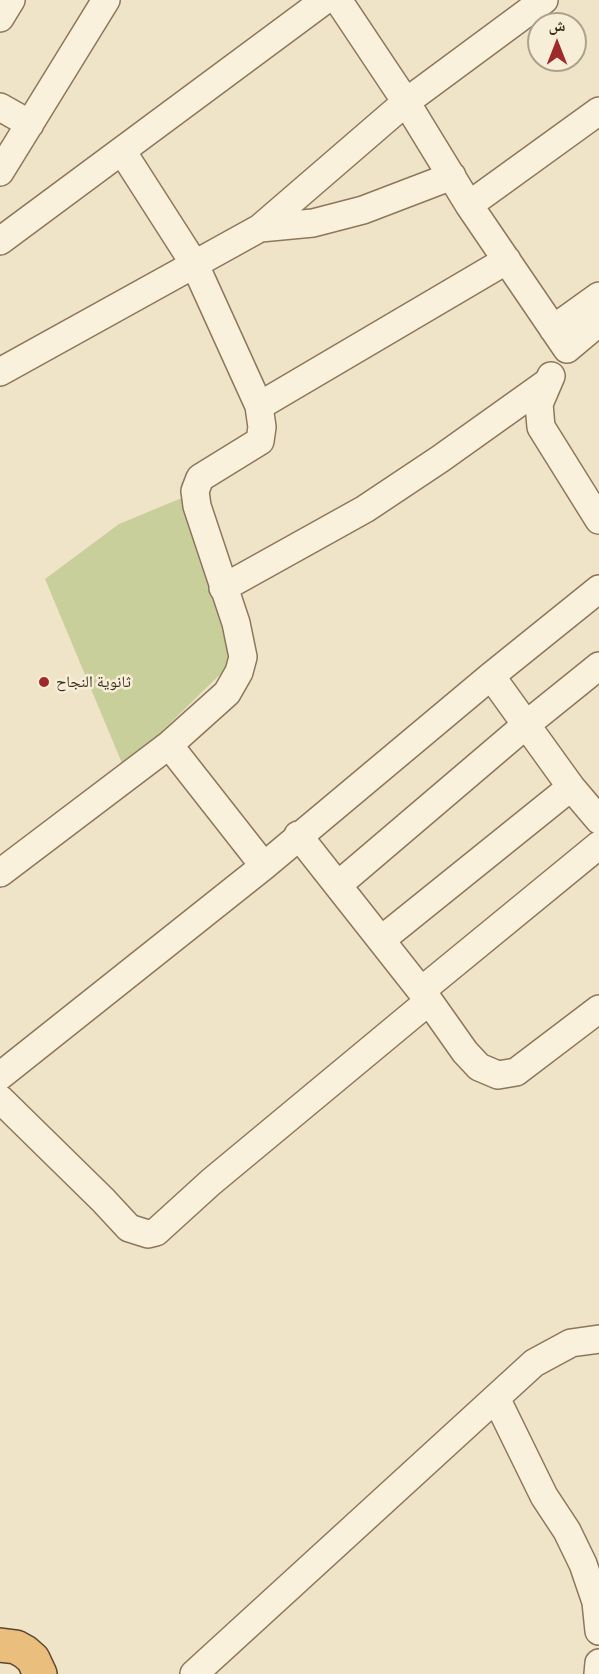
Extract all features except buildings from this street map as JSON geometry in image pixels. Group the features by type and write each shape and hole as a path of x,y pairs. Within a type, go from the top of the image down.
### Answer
{"highway":[{"path":"2,1642 26,1652 33,1659 40,1674"}],"street":[{"path":"0,18 11,0"},
{"path":"0,172 106,0"},
{"path":"0,241 325,0"},
{"path":"338,0 406,102 469,205 560,339"},
{"path":"0,372 260,228 406,102 544,0"},
{"path":"0,107 30,124"},
{"path":"469,205 599,111"},
{"path":"0,873 169,745 227,693 239,672 243,657 236,623 197,506 195,491 200,478 260,441 262,427 258,406 195,265 122,151"},
{"path":"260,228 313,223 363,210 452,176"},
{"path":"258,406 507,260"},
{"path":"599,296 560,339 548,382 539,404 541,427 591,489 599,520"},
{"path":"560,339 599,322"},
{"path":"223,588 365,509 548,382"},
{"path":"0,1076 264,866 491,676 599,590"},
{"path":"338,885 527,724 599,666"},
{"path":"491,676 571,787 599,819"},
{"path":"169,745 264,866"},
{"path":"381,940 571,787"},
{"path":"298,836 479,1067 498,1075 516,1072 599,1009"},
{"path":"0,1100 129,1228 148,1234 156,1232 599,845"},
{"path":"194,1674 534,1363 571,1343 599,1340"},
{"path":"496,1398 544,1496 591,1564 599,1631"},
{"path":"598,1674 599,1663"}],"green space":[{"path":"184,497 235,660 124,768 45,579 119,524"}],"place":[{"name":"ثانوية النجاح","path":"44,682"}]}
